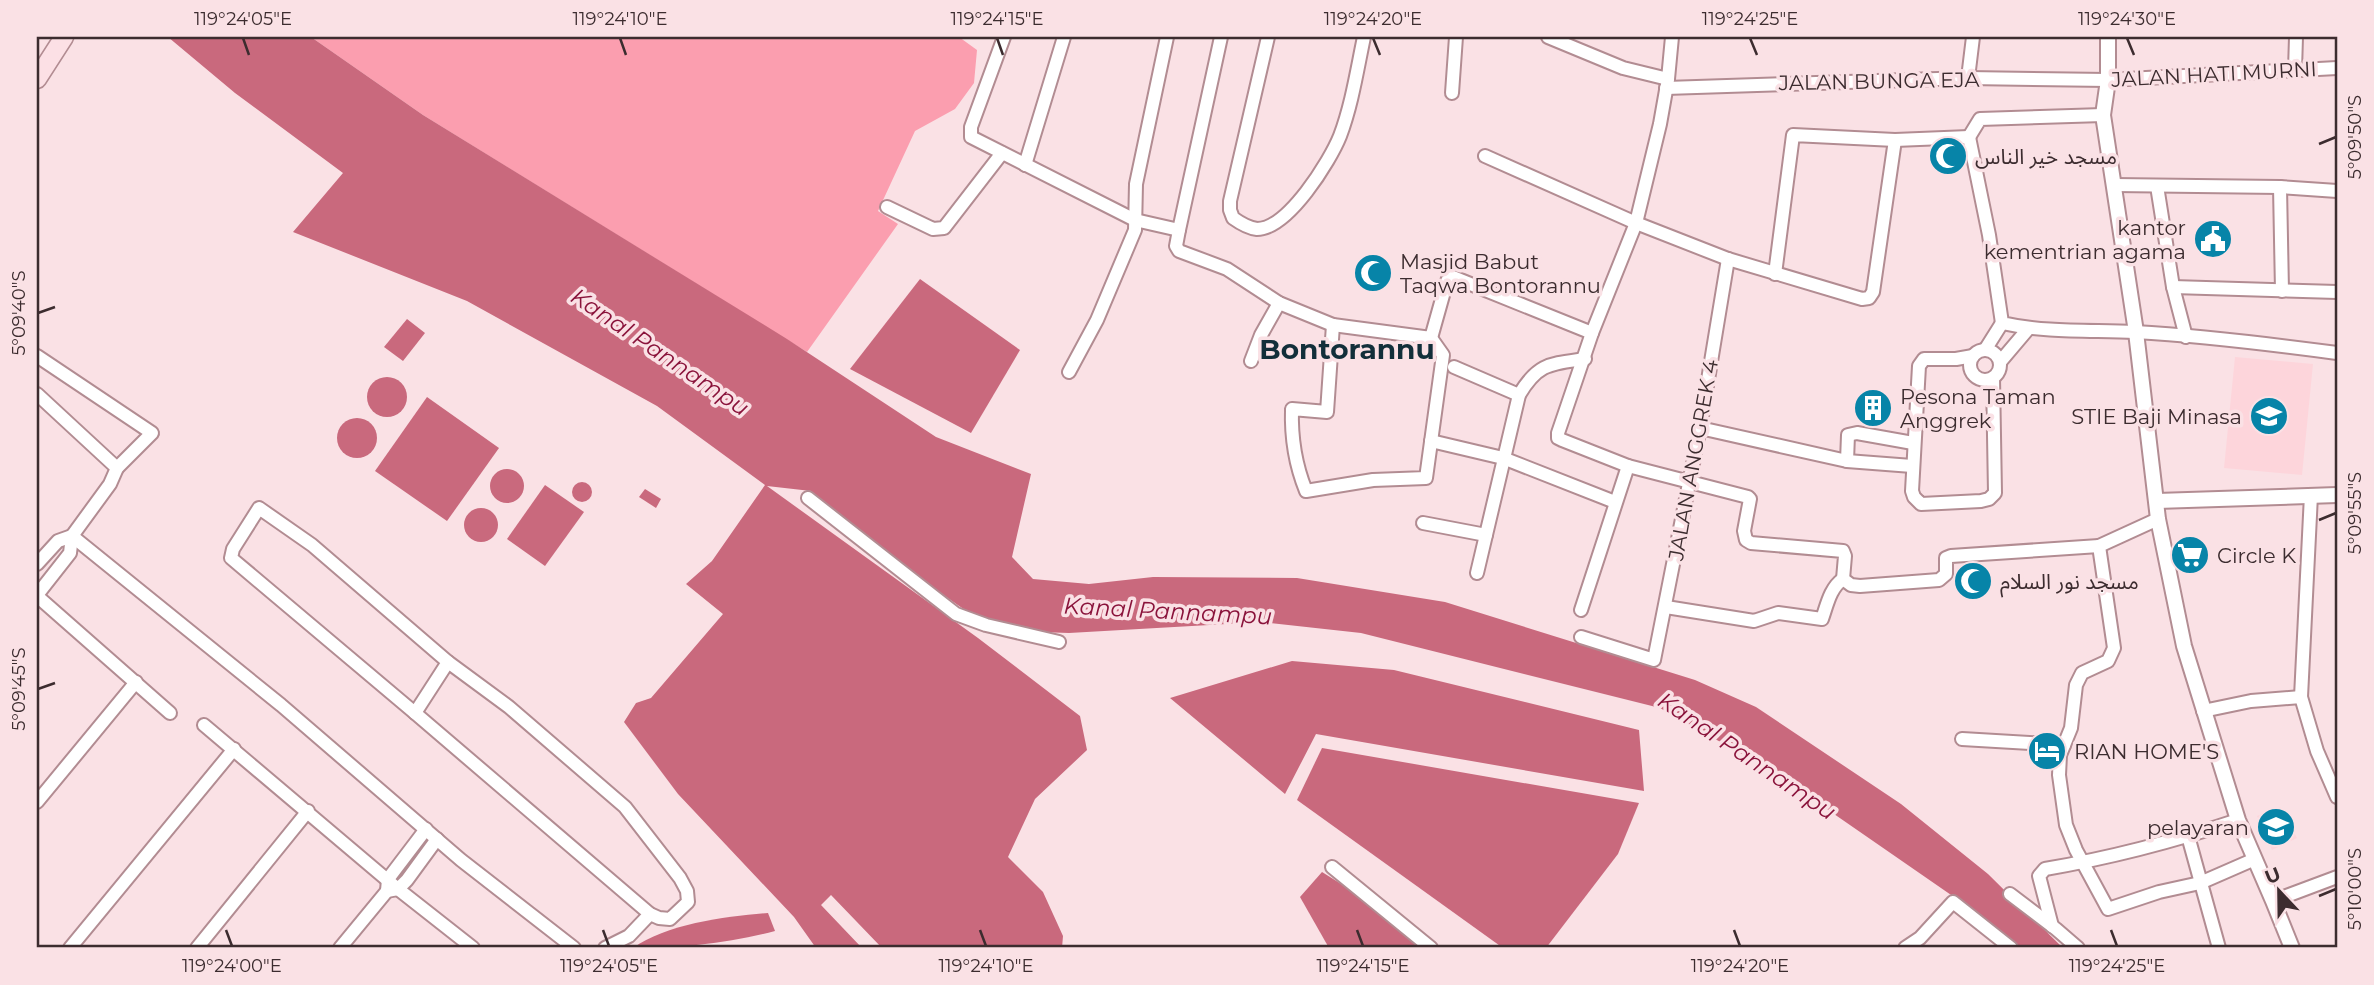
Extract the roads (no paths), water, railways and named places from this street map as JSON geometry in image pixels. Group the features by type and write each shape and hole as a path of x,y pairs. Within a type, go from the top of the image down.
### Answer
{"main road":[{"path":"37,79 64,37"}],"street":[{"path":"1004,37 970,135 973,139 1135,220 1179,230"},
{"path":"1025,164 1064,37"},
{"path":"1069,372 1097,320 1135,230 1136,184 1167,37"},
{"path":"1221,37 1176,246 1179,251 1227,269 1278,302 1333,325 1431,338 1443,355 1426,478 1373,480 1306,491 1297,470 1292,444 1292,410 1327,412 1333,325"},
{"path":"1268,37 1230,201 1233,218 1255,229 1266,228 1290,210 1309,189 1328,160 1350,102 1364,37"},
{"path":"1452,93 1456,37"},
{"name":"JALAN BUNGA EJA","path":"1548,37 1667,83 1968,78 2092,80"},
{"path":"1672,37 1667,83 1636,223 1592,333 1558,438 1628,466 1748,496 1750,499 1744,536 1746,540 1751,543 1843,551 1843,579"},
{"path":"1968,78 1973,37"},
{"path":"2108,37 2108,80 2103,115 2136,332 2158,519 2184,646 2203,711 2238,820 2292,948"},
{"path":"2295,70 2296,37"},
{"name":"JALAN HATI MURNI","path":"2092,80 2337,68"},
{"path":"1971,359 1972,375 1988,380 1994,394 1995,493 1989,499 1981,501 1925,505 1917,501 1912,491 1913,443 1921,362 1929,358 1971,359 1985,350 2002,323 1989,235 1969,137 1980,119 2103,115"},
{"path":"1775,274 1793,135 1895,140 1969,137"},
{"path":"1485,156 1636,223 1728,259 1856,298 1869,298 1873,292 1895,140"},
{"path":"887,207 933,229 944,228 1002,153"},
{"path":"2114,185 2280,187 2337,191"},
{"path":"2157,186 2173,287 2186,337"},
{"path":"2280,187 2282,291"},
{"name":"JALAN ANGGREK 4","path":"1581,637 1654,660 1700,428 1728,259"},
{"path":"1431,338 1448,278 1452,277 1592,333"},
{"path":"2173,287 2337,292"},
{"path":"1251,360 1278,302"},
{"path":"2002,323 2028,329 2136,332 2264,343 2337,353"},
{"path":"1988,380 1999,371 2000,362 2028,329"},
{"path":"1985,350 1995,355 2000,362"},
{"path":"37,356 152,433 117,468 110,484 72,536 70,554 37,595 170,713"},
{"path":"1477,573 1519,395 1530,376 1543,368 1585,359"},
{"path":"1454,367 1519,395"},
{"path":"37,394 117,468"},
{"path":"1700,428 1847,461 1912,466"},
{"path":"1847,461 1847,435 1857,433 1913,443"},
{"path":"1431,440 1503,458 1615,502"},
{"path":"1581,610 1628,466"},
{"path":"2311,495 2301,697 2317,751 2337,797"},
{"path":"2157,501 2337,495"},
{"path":"807,498 956,614 986,625 1059,642"},
{"path":"259,508 312,545 447,662 509,707 612,795 680,878 689,896 688,902 670,919 650,915 415,713 231,558 233,549 259,508"},
{"path":"1843,579 1851,585 1860,586 1935,582 1945,576 1946,558 1951,556 2099,546 2158,519"},
{"path":"1423,523 1486,534"},
{"path":"37,564 58,541 72,536"},
{"path":"72,536 281,705 437,839 574,948"},
{"path":"2099,546 2114,648 2108,661 2082,673 2079,678 2071,728 2060,755 2059,775 2066,825 2076,850 2108,909 2159,892 2200,883 2255,859"},
{"path":"1666,607 1754,621 1778,613 1822,619 1832,592 1843,579"},
{"path":"415,713 447,662"},
{"path":"37,802 136,682"},
{"path":"2203,711 2251,701 2301,697"},
{"path":"204,725 308,811 391,886 473,948"},
{"path":"1962,739 2064,745"},
{"path":"70,948 234,750"},
{"path":"197,948 308,811"},
{"path":"2052,926 2041,886 2040,874 2045,869 2085,863 2189,836 2238,820"},
{"path":"391,886 426,829"},
{"path":"2189,836 2220,948"},
{"path":"340,948 391,886 437,839"},
{"path":"1332,867 1431,948"},
{"path":"2273,901 2337,877"},
{"path":"2010,894 2078,948"},
{"path":"1910,947 1953,902 2011,948"},
{"path":"605,948 629,936 650,915"}],"water":[{"name":"Kanal Pannampu","path":"168,37 311,37 423,115 787,339 936,437 1031,474 1012,557 1033,579 1089,584 1153,577 1297,578 1445,602 1695,680 1756,707 1901,804 1988,874 2063,948 2022,948 1954,897 1772,771 1660,708 1361,633 1262,622 1069,633 1039,632 972,615 925,582 811,491 767,486 978,638 1080,716 1087,750 1035,799 1008,857 1043,892 1063,936 1062,948 882,948 831,895 821,905 862,948 816,948 794,917 678,794 624,722 636,703 651,698 723,614 686,584 712,561 765,485 657,406 467,301 293,232 343,173 235,93"},
{"path":"920,279 1020,350 971,433 850,369"},
{"path":"407,319 425,333 403,361 384,347"},
{"path":"387,377 401,383 407,397 401,411 387,417 373,411 367,397 373,383"},
{"path":"427,397 499,448 447,521 375,471"},
{"path":"357,418 371,424 377,438 371,452 357,458 343,452 337,438 343,424"},
{"path":"507,469 519,474 524,486 519,498 507,503 495,498 490,486 495,474"},
{"path":"582,482 589,485 592,492 589,499 582,502 575,499 572,492 575,485"},
{"path":"545,485 584,512 545,566 507,539"},
{"path":"645,489 661,499 656,508 639,497"},
{"path":"481,508 493,513 498,525 493,537 481,542 469,537 464,525 469,513"},
{"path":"1292,661 1394,670 1639,730 1644,791 1316,734 1285,794 1170,698"},
{"path":"1322,748 1639,803 1618,854 1546,948 1503,948 1297,800"},
{"path":"1322,872 1386,912 1428,948 1329,948 1300,897"},
{"path":"768,913 775,931 705,944 633,948 680,927 716,919"}],"place":[{"name":"مسجد خير الناس","path":"1948,156"},
{"name":"kantor kementrian agama","path":"2213,239"},
{"name":"Masjid Babut Taqwa Bontorannu","path":"1373,273"},
{"name":"Pesona Taman Anggrek","path":"1873,408"},
{"name":"STIE Baji Minasa","path":"2269,416"},
{"name":"Circle K","path":"2190,555"},
{"name":"مسجد نور السلام","path":"1973,581"},
{"name":"RIAN HOME'S","path":"2047,751"},
{"name":"pelayaran","path":"2276,827"}],"district":[{"name":"Bontorannu","path":"1347,349"}]}
